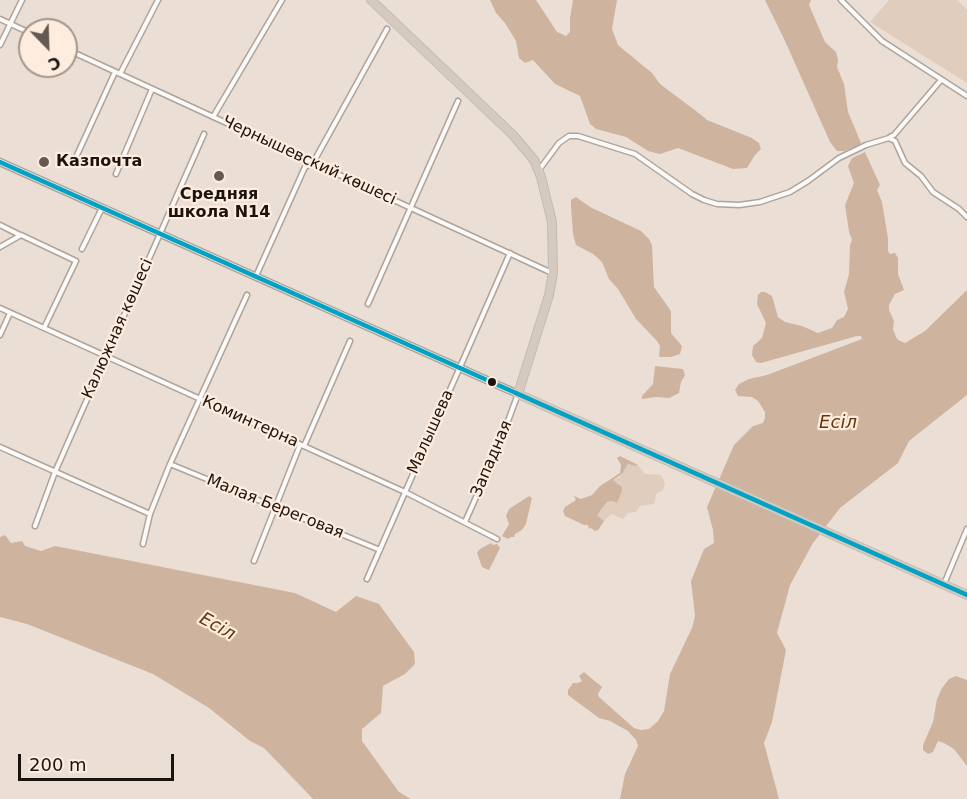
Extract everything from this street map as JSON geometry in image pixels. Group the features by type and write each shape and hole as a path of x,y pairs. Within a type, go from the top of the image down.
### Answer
{"highway":[{"path":"372,0 513,135 534,160 539,171 549,201 552,222 553,273 549,295 518,394 967,595"}],"main road":[{"path":"0,162 518,394"}],"street":[{"path":"0,45 22,0"},
{"path":"76,155 158,0"},
{"path":"213,117 282,0"},
{"path":"841,0 882,41 967,96"},
{"path":"0,19 18,27"},
{"path":"256,277 305,167 313,163 387,29"},
{"name":"Чернышевский көшесі","path":"78,55 553,273"},
{"path":"539,171 559,143 569,136 578,136 635,154 704,200 717,204 739,205 760,202 790,192 839,158 894,135 941,80"},
{"path":"116,174 152,89"},
{"path":"368,304 458,101"},
{"name":"Калюжная көшесі","path":"35,526 55,471 204,134"},
{"path":"889,138 895,141 905,163 921,176 933,192 967,217"},
{"path":"82,249 102,208"},
{"path":"0,225 76,261 44,328"},
{"path":"0,247 21,235"},
{"name":"Малышева","path":"368,579 510,253"},
{"path":"143,544 150,514 170,464 247,295"},
{"name":"Коминтерна","path":"0,309 405,492 497,539"},
{"path":"0,334 10,313"},
{"path":"254,561 275,507 350,341"},
{"name":"Западная","path":"465,522 518,394"},
{"path":"0,447 150,514"},
{"name":"Малая Береговая","path":"170,464 380,550"},
{"path":"944,585 967,530"}],"shaded area":[{"path":"889,0 957,0 967,10 967,83 870,22"},
{"path":"628,464 638,465 645,474 661,475 665,483 663,490 656,494 653,504 640,506 636,512 628,513 623,519 612,514 604,521 597,515 607,502 616,503 618,501 622,491 619,484 613,480 620,477"}],"water":[{"path":"490,0 536,0 557,32 566,36 570,32 573,0 617,0 612,29 618,45 652,73 660,84 707,120 752,138 759,143 761,149 747,168 733,169 678,148 660,154 648,151 626,137 596,129 590,124 580,96 555,84 533,60 525,63 519,58 516,41 496,13"},
{"path":"765,0 811,0 809,5 825,42 836,52 837,67 844,84 848,112 861,143 859,145 844,151 837,151 830,142"},
{"name":"Есіл","path":"865,152 880,185 877,190 882,202 888,251 890,254 895,253 898,258 898,274 904,290 895,294 889,305 896,337 905,343 925,331 967,290 967,395 909,441 898,463 840,508 813,543 790,585 777,633 786,650 772,722 764,743 779,799 620,799 625,774 638,746 636,740 628,731 599,718 568,695 568,690 573,683 582,681 579,676 584,672 602,687 598,694 599,697 634,728 641,730 649,729 664,711 670,674 692,628 695,616 691,581 704,549 714,543 707,507 734,445 753,426 763,423 765,418 765,412 758,401 752,397 738,396 735,390 739,384 749,379 767,375 862,339 861,336 857,336 761,363 756,362 752,355 753,346 762,338 766,323 757,304 758,295 761,292 772,296 778,317 785,322 818,333 832,328 837,320 844,317 848,309 844,292 849,274 852,240 845,205 854,183 848,166 852,158"},
{"path":"576,197 590,207 641,231 649,239 652,245 654,287 671,311 671,333 682,346 680,354 659,357 660,346 657,341 636,319 618,289 609,279 602,262 576,245 571,200"},
{"path":"655,366 683,369 685,375 679,393 669,398 642,399 653,384"},
{"path":"620,456 638,465 628,464 622,474 613,480 622,487 622,491 617,503 607,502 597,515 604,521 598,530 589,529 588,525 565,516 563,511 576,500 574,496 581,499 592,495 600,486 620,473 621,465 617,458"},
{"path":"529,496 532,498 526,524 522,530 508,539 502,536 509,524 506,516 509,509"},
{"name":"Есіл","path":"5,535 11,543 22,541 25,546 41,551 55,546 295,593 336,612 356,596 379,604 414,652 415,664 405,674 383,686 381,713 362,729 362,741 399,792 411,799 313,799 264,748 250,741 209,708 153,674 27,624 0,617 0,537"},
{"path":"491,543 497,544 500,548 489,570 482,567 477,553"},
{"path":"956,676 967,680 967,766 954,749 944,743 938,741 933,752 928,754 923,750 933,722 937,699 949,679"}],"transit line":[{"path":"0,162 967,595"}],"place":[{"name":"Казпочта","path":"44,162"},
{"name":"Средняя школа N14","path":"219,176"}]}
